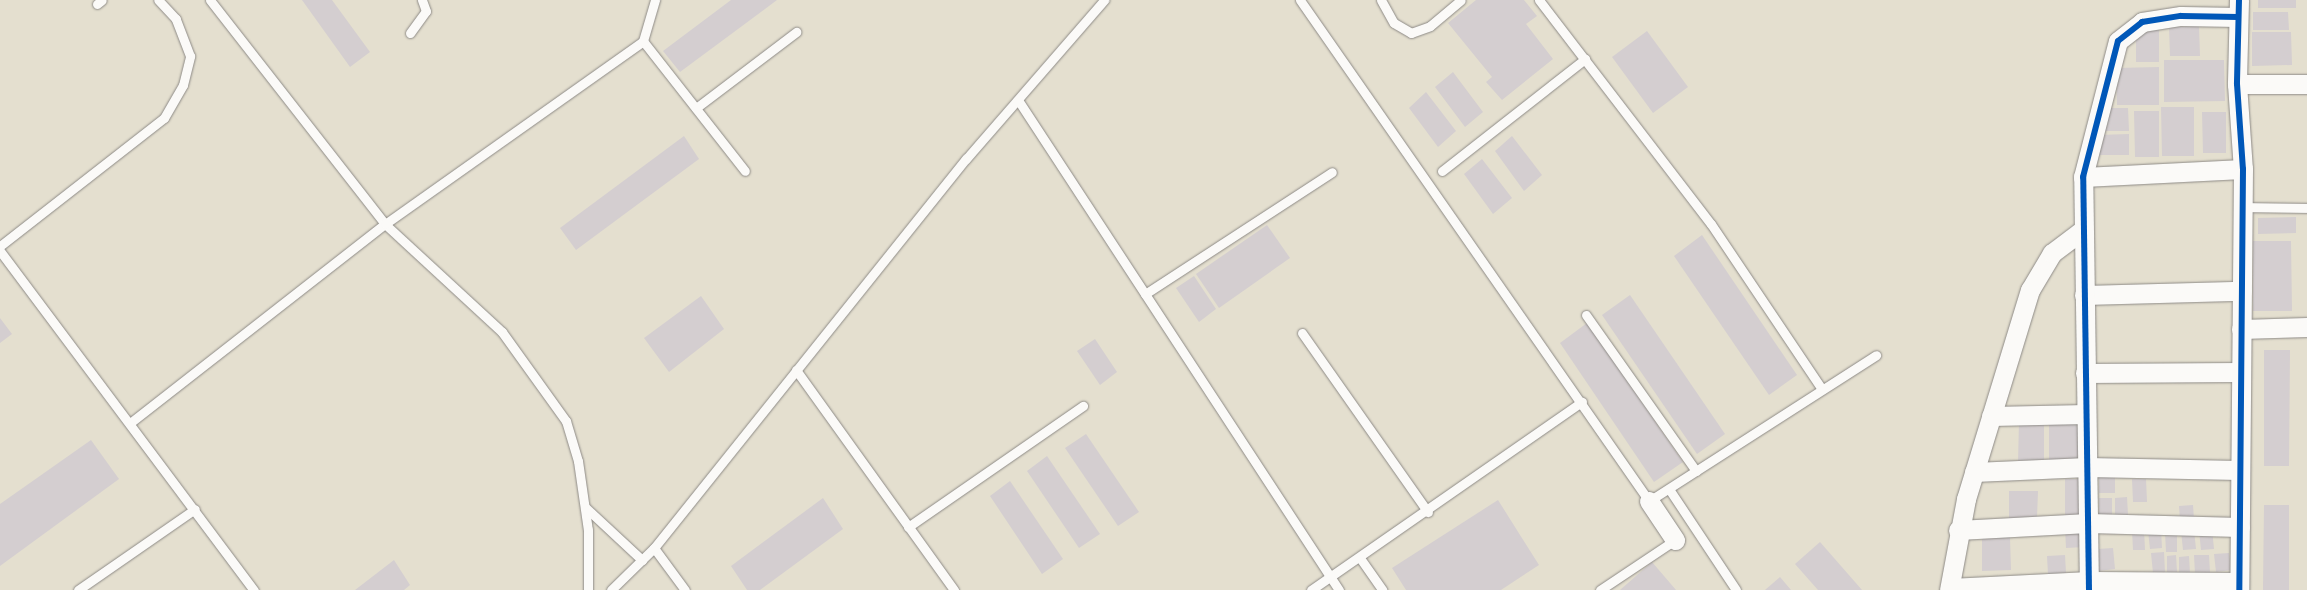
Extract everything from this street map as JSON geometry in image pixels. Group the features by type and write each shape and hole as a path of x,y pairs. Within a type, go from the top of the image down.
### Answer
{"street":[{"path":"2083,230 2052,253 2039,271 1974,472 1958,530 1949,589 2089,586 2239,586 2242,291 2242,169 2237,84 2239,8 2142,22 2118,41 2083,177 2089,586"},
{"path":"2237,84 2307,84"},
{"path":"2083,177 2242,169"},
{"path":"2084,295 2242,291"},
{"path":"2241,329 2307,327"},
{"path":"2086,373 2240,372"},
{"path":"1991,416 2086,414"},
{"path":"1974,472 2087,467 2239,470"},
{"path":"1649,501 1675,540"},
{"path":"1958,530 2088,523 2240,527"}],"lane":[{"path":"0,246 164,118 183,86 190,56 176,19 158,0"},
{"path":"210,0 385,224 502,332 566,421 578,461 588,530 588,590"},
{"path":"410,33 426,11 422,0"},
{"path":"130,423 385,224 643,41 655,0"},
{"path":"611,590 654,548 796,370 1018,100 1104,0"},
{"path":"1300,0 1582,402 1649,501 1876,355"},
{"path":"1381,0 1394,23 1411,33 1430,26 1461,0"},
{"path":"1539,0 1711,224 1822,389"},
{"path":"696,108 796,32"},
{"path":"643,41 745,170"},
{"path":"1442,171 1585,59"},
{"path":"1018,100 1339,590"},
{"path":"1145,294 1332,172"},
{"path":"2242,207 2307,208"},
{"path":"0,251 254,590"},
{"path":"1586,316 1696,471"},
{"path":"1302,333 1428,512"},
{"path":"796,370 954,590"},
{"path":"1311,590 1428,512 1582,402"},
{"path":"908,527 1083,406"},
{"path":"1669,489 1736,590"},
{"path":"585,507 642,560"},
{"path":"78,590 195,509"},
{"path":"1600,590 1675,540"},
{"path":"654,548 685,590"},
{"path":"1360,558 1382,590"}],"building":[{"path":"302,0 332,0 370,52 350,67"},
{"path":"731,0 777,0 680,72 663,51"},
{"path":"1476,0 1524,0 1537,16 1526,24 1553,59 1502,100 1486,82 1492,77 1448,23"},
{"path":"2258,0 2296,0 2296,8 2258,8"},
{"path":"2253,12 2288,12 2289,30 2253,30"},
{"path":"2199,26 2200,56 2170,56 2169,27"},
{"path":"2136,30 2159,30 2159,62 2136,62"},
{"path":"1647,31 1688,87 1653,113 1612,57"},
{"path":"2252,32 2291,32 2292,65 2252,66"},
{"path":"2164,60 2224,60 2225,101 2164,102"},
{"path":"2159,67 2159,105 2117,105 2116,68"},
{"path":"1453,72 1483,112 1465,127 1435,87"},
{"path":"1426,92 1456,131 1438,147 1409,108"},
{"path":"2161,107 2194,107 2194,156 2162,156"},
{"path":"2104,108 2128,108 2129,131 2104,131"},
{"path":"2134,111 2159,111 2159,157 2135,157"},
{"path":"2202,112 2226,112 2226,153 2203,153"},
{"path":"2129,134 2129,155 2099,155 2098,135"},
{"path":"684,136 699,159 576,250 560,228"},
{"path":"1512,136 1542,175 1524,191 1495,151"},
{"path":"1482,159 1512,198 1493,214 1464,174"},
{"path":"2296,217 2296,233 2258,234 2258,218"},
{"path":"1267,225 1290,258 1219,308 1196,274"},
{"path":"1702,235 1797,375 1769,395 1674,256"},
{"path":"2253,241 2291,241 2292,311 2253,311"},
{"path":"1194,276 1216,309 1199,322 1176,288"},
{"path":"1630,295 1725,434 1697,454 1602,315"},
{"path":"701,296 724,329 669,372 644,338"},
{"path":"0,318 12,334 0,343"},
{"path":"1587,323 1683,462 1654,482 1560,343"},
{"path":"1095,339 1117,372 1100,385 1077,351"},
{"path":"2264,350 2290,350 2289,466 2264,466"},
{"path":"2049,416 2079,416 2079,465 2049,465"},
{"path":"2019,421 2044,421 2044,463 2018,463"},
{"path":"1086,434 1139,512 1118,526 1065,448"},
{"path":"91,440 119,479 0,566 0,504"},
{"path":"1047,456 1100,534 1079,548 1027,471"},
{"path":"2099,474 2115,474 2115,493 2099,493"},
{"path":"2065,479 2082,479 2082,517 2065,517"},
{"path":"2132,479 2146,479 2147,502 2133,502"},
{"path":"1010,481 1063,559 1042,574 990,496"},
{"path":"2009,491 2038,491 2037,518 2009,518"},
{"path":"2127,497 2128,515 2115,515 2115,498"},
{"path":"823,498 843,529 760,590 747,590 731,566"},
{"path":"2099,498 2112,498 2112,515 2099,515"},
{"path":"1498,500 1539,565 1501,590 1406,590 1392,568"},
{"path":"2193,505 2194,519 2180,520 2179,506"},
{"path":"2264,505 2289,505 2289,590 2263,590"},
{"path":"2082,527 2084,547 2066,548 2065,528"},
{"path":"2144,529 2145,550 2133,550 2132,530"},
{"path":"2212,529 2214,549 2201,550 2199,530"},
{"path":"2161,530 2162,548 2150,549 2148,531"},
{"path":"2194,530 2196,549 2183,550 2181,531"},
{"path":"2165,532 2177,532 2177,552 2166,552"},
{"path":"1982,537 2010,537 2011,570 1982,571"},
{"path":"1820,542 1862,590 1818,590 1795,564"},
{"path":"2113,548 2115,569 2098,571 2097,549"},
{"path":"2164,552 2165,573 2153,573 2151,553"},
{"path":"2229,553 2231,570 2216,572 2214,554"},
{"path":"2065,555 2066,573 2048,574 2047,556"},
{"path":"2176,555 2177,572 2167,573 2167,556"},
{"path":"2194,555 2209,555 2210,573 2195,574"},
{"path":"2189,556 2190,574 2179,574 2179,557"},
{"path":"394,560 410,585 404,590 355,590"},
{"path":"1652,562 1676,590 1620,590"},
{"path":"1780,577 1791,590 1765,590"}],"cycle path":[{"path":"2239,0 2237,84 2243,169 2239,590"},
{"path":"2089,590 2083,177 2118,41 2142,22 2181,16 2238,17"}]}
